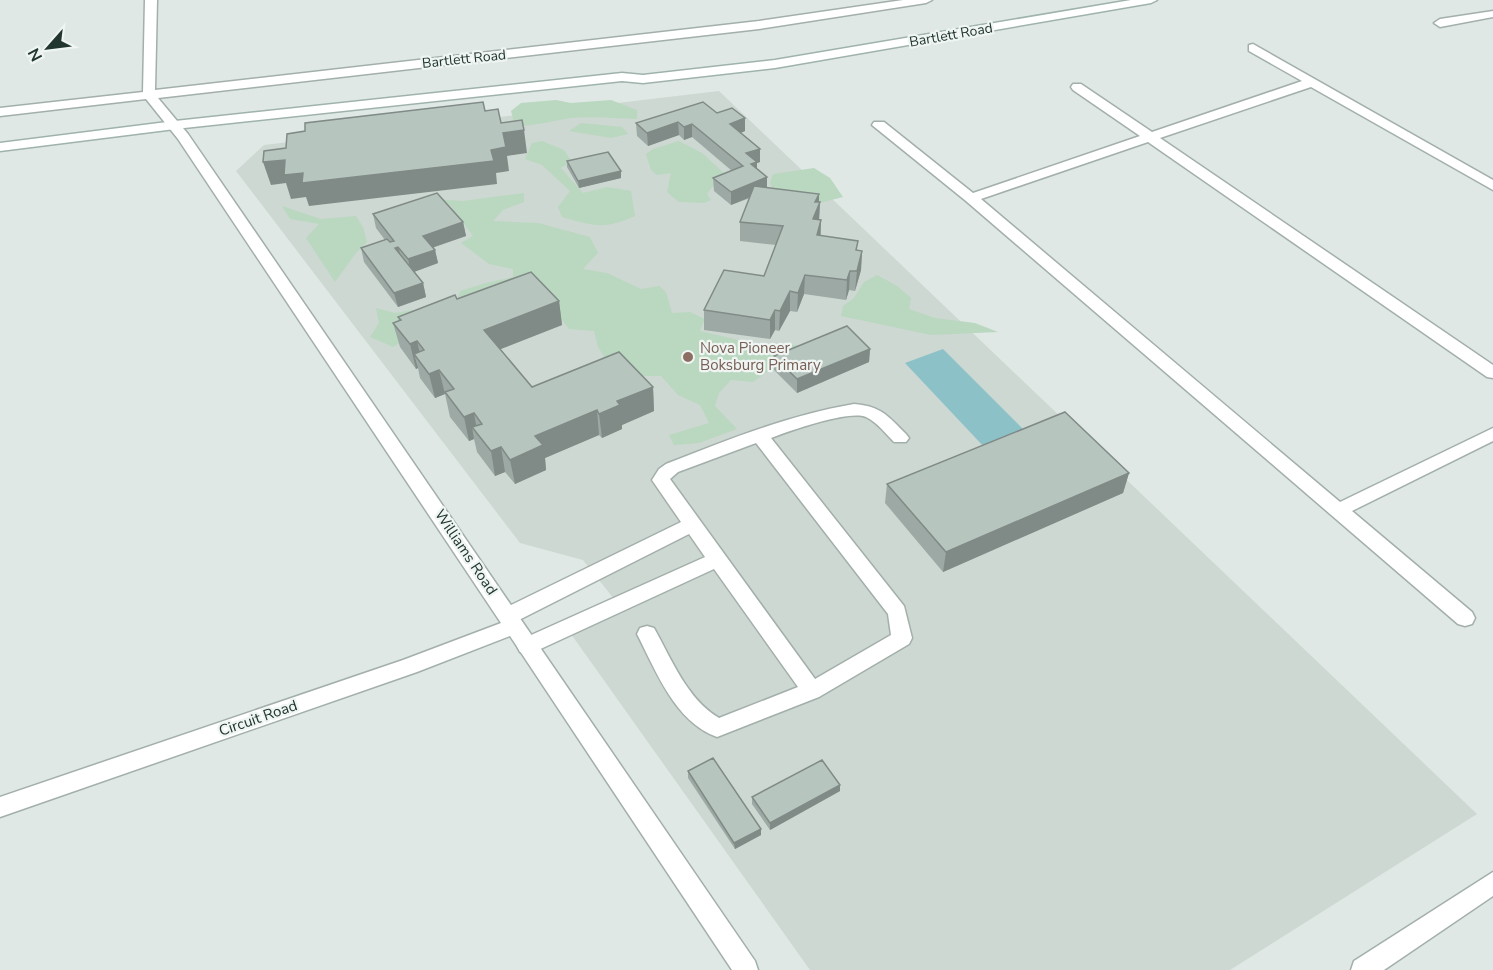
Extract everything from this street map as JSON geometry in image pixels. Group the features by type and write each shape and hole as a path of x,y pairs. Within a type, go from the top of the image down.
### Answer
{"street":[{"path":"148,95 151,0"},
{"name":"Bartlett Road","path":"0,112 759,25 926,0"},
{"name":"Bartlett Road","path":"0,147 602,88 643,79 786,63 1151,0"},
{"path":"1440,23 1493,14"},
{"path":"1253,48 1493,186"},
{"path":"971,198 1313,82"},
{"path":"1077,87 1493,373"},
{"name":"Williams Road","path":"148,95 179,131 491,589 746,970"},
{"path":"879,125 971,198 1465,618"},
{"name":"Bartlett Road","path":"0,158 179,131"},
{"path":"812,691 661,480 664,473 672,468 759,435 851,409 868,410 900,438"},
{"path":"1338,510 1493,434"},
{"path":"647,634 677,689 697,716 717,728 750,718 812,691 865,662 902,638 897,612 759,435"},
{"name":"Circuit Road","path":"0,807 410,666 511,621 693,524"},
{"path":"527,646 718,559"},
{"path":"1363,970 1493,883"}],"shaded area":[{"name":"Nova Pioneer Boksburg Primary","path":"719,91 1477,814 1230,970 810,970 571,634 622,609 583,560 520,543 236,171 264,145"}],"green space":[{"path":"556,100 571,103 611,100 637,110 637,119 579,117 515,126 511,111 521,103"},
{"path":"581,123 622,127 628,134 611,138 569,131"},
{"path":"542,141 564,150 572,162 561,168 583,193 607,187 631,191 635,216 606,225 582,223 562,217 558,207 570,191 542,165 525,159 532,143"},
{"path":"679,141 702,153 727,176 727,183 712,187 707,194 711,200 704,203 679,202 667,192 671,173 657,175 651,170 646,154 653,149"},
{"path":"814,168 830,178 843,197 812,205 775,196 770,183 773,174"},
{"path":"524,193 524,202 503,210 493,221 538,223 590,237 598,253 583,269 607,273 641,289 659,286 666,292 672,313 690,312 705,319 700,331 760,345 811,345 778,360 753,382 731,380 719,393 715,406 737,429 699,443 674,445 669,435 709,423 700,405 678,395 661,376 639,376 611,368 598,347 594,331 569,329 541,293 420,330 393,347 370,337 379,323 376,308 395,313 456,303 460,291 513,277 513,269 489,264 461,243 473,236 450,205 431,205 432,199 463,201"},
{"path":"282,206 321,219 356,216 363,227 367,242 335,282 306,238 319,224 290,219"},
{"path":"877,275 897,286 911,298 909,309 935,318 975,323 998,332 931,335 841,316 843,306 854,298 864,282"}],"water":[{"path":"943,349 1026,432 986,449 905,363"}],"building":[{"path":"483,102 485,111 498,109 501,123 522,120 524,130 503,133 506,147 491,150 494,161 302,183 303,173 284,175 285,160 263,162 264,151 286,148 287,134 305,131 305,123"},
{"path":"703,102 717,113 732,108 745,118 730,124 760,149 746,153 757,162 751,164 767,177 731,192 713,178 743,166 692,124 684,127 678,122 647,133 636,123"},
{"path":"608,152 621,171 578,181 567,161"},
{"path":"754,186 819,194 815,202 820,202 813,219 821,220 817,235 858,241 856,250 862,251 857,271 850,271 847,280 805,275 798,293 790,291 780,311 775,310 770,320 704,310 724,270 764,276 783,226 740,222"},
{"path":"437,193 463,222 423,236 435,250 408,259 398,247 395,248 423,283 394,293 361,248 387,239 390,242 394,241 373,214"},
{"path":"531,272 559,301 484,330 532,387 619,352 653,387 617,401 620,405 599,414 597,410 535,436 543,445 510,460 501,447 491,451 472,427 482,424 474,413 464,417 445,392 454,389 439,370 429,374 414,354 424,350 417,341 410,344 393,323 401,320 398,317 455,295 457,299"},
{"path":"847,326 870,349 797,379 774,356"},
{"path":"1065,412 1129,473 946,552 887,484"},
{"path":"713,758 761,829 734,843 688,771"},
{"path":"822,760 840,785 770,823 752,797"}],"place":[{"name":"Nova Pioneer Boksburg Primary","path":"688,357"}]}
